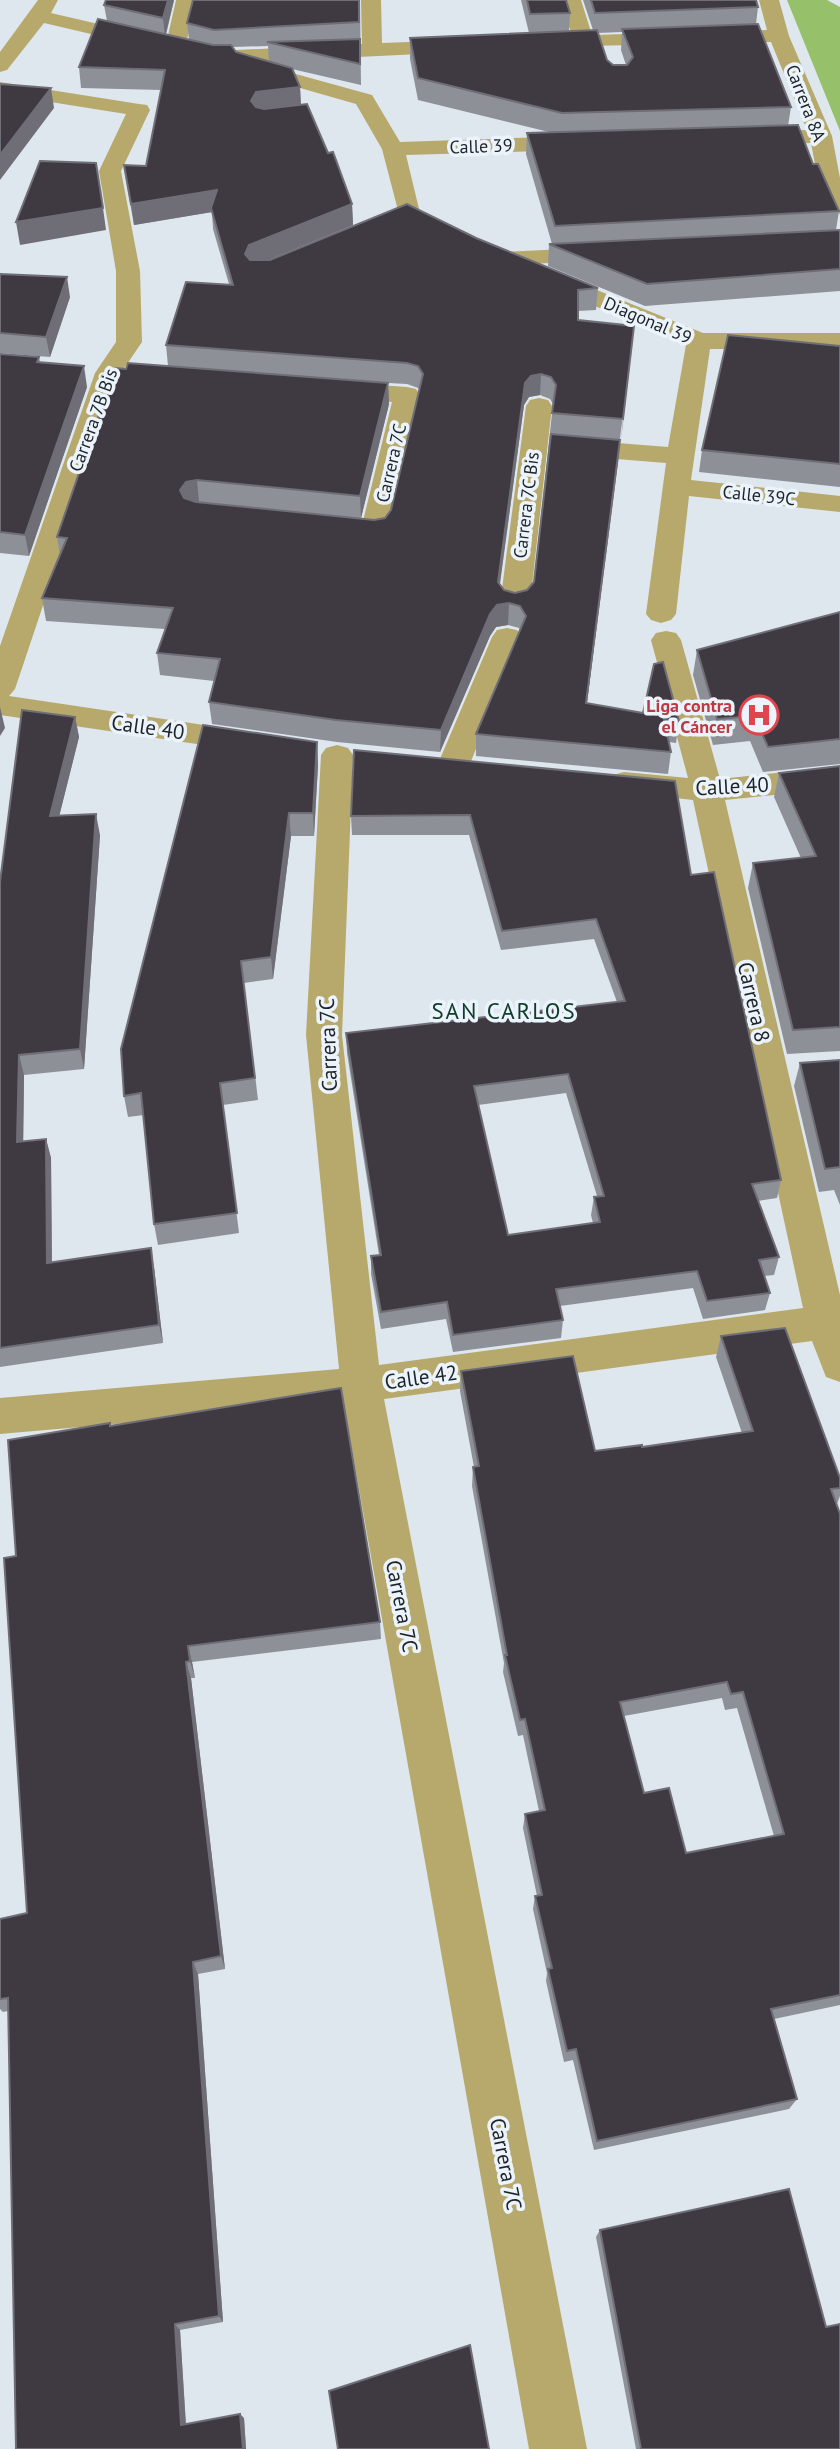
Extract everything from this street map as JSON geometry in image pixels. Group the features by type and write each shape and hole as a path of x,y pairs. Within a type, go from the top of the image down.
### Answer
{"street":[{"path":"175,49 186,0"},
{"path":"371,0 372,49"},
{"path":"571,0 594,42 613,66"},
{"name":"Carrera 8A","path":"769,0 779,36 821,136 831,191 840,207"},
{"path":"0,66 43,8 175,49 215,57 364,100 393,149 408,213"},
{"path":"531,44 779,36"},
{"path":"215,57 478,46"},
{"name":"Carrera 7B Bis","path":"0,88 139,110 110,171 128,271 129,342 108,373 0,689"},
{"path":"330,113 342,112 364,100"},
{"path":"724,139 821,136"},
{"name":"Calle 39","path":"393,149 600,142"},
{"path":"383,223 408,213 432,224"},
{"name":"Diagonal 39","path":"480,247 699,341 680,456 664,627"},
{"path":"503,259 611,254"},
{"path":"699,341 840,341"},
{"path":"81,370 135,375"},
{"name":"Carrera 7C","path":"312,388 407,395 375,531 312,525"},
{"name":"Carrera 7C Bis","path":"515,604 539,406"},
{"path":"533,444 680,456"},
{"name":"Calle 39C","path":"678,486 840,504"},
{"name":"Carrera 8","path":"664,627 707,791 787,1071 840,1365"},
{"path":"454,766 507,637"},
{"name":"Calle 40","path":"0,705 323,753"},
{"name":"Carrera 7C","path":"323,753 324,1035 361,1385 558,2449"},
{"name":"Calle 40","path":"600,781 707,791 840,777"},
{"name":"Calle 42","path":"0,1416 361,1385 833,1321"}],"green space":[{"path":"787,0 827,0 840,7 840,131"}],"building":[{"path":"106,0 168,0 163,18 104,5"},
{"path":"193,0 359,0 359,22 214,30 187,23"},
{"path":"527,0 566,0 570,13 530,14"},
{"path":"591,0 756,0 758,7 595,13"},
{"path":"98,19 213,45 231,45 236,52 292,68 300,87 256,92 251,101 256,107 264,109 307,104 328,153 333,152 352,204 249,245 245,254 250,260 270,260 407,204 476,238 598,288 578,290 578,320 634,326 623,419 552,413 556,385 551,377 541,374 531,376 525,383 498,582 504,590 515,593 527,590 534,582 551,434 620,440 586,703 643,713 654,664 663,662 679,721 664,720 671,752 476,734 526,616 520,606 509,603 497,605 490,614 441,730 336,720 209,702 220,659 157,653 173,608 42,598 67,538 57,537 115,368 126,369 128,363 388,383 360,496 197,480 186,482 180,490 184,498 196,502 374,520 385,518 391,510 423,374 418,366 407,363 166,345 186,282 233,285 211,208 217,190 131,204 124,165 146,166 165,70 79,67"},
{"path":"758,24 791,107 562,113 418,78 410,38 597,30 607,60 613,65 627,65 633,57 622,29"},
{"path":"360,39 360,64 267,42"},
{"path":"0,84 51,88 0,155"},
{"path":"798,125 813,164 818,164 839,211 555,226 527,133"},
{"path":"40,161 96,163 103,208 16,222"},
{"path":"840,230 840,269 647,284 549,244"},
{"path":"0,274 67,277 46,337 0,333"},
{"path":"728,335 840,346 840,464 702,450"},
{"path":"0,354 39,357 37,362 84,366 25,535 0,532"},
{"path":"840,612 840,739 768,747 754,716 717,719 697,650"},
{"path":"22,710 75,717 50,816 96,814 80,1049 19,1055 17,1142 46,1139 47,1263 151,1248 159,1325 0,1348 0,882"},
{"path":"203,725 317,742 313,813 289,813 271,957 241,961 255,1078 220,1083 237,1213 154,1224 141,1093 124,1096 121,1049"},
{"path":"354,750 675,781 691,875 714,872 781,1180 752,1184 779,1257 759,1260 770,1293 707,1301 697,1271 556,1289 563,1320 453,1335 447,1302 381,1312 371,1256 381,1255 346,1033 625,1001 596,919 502,931 470,815 351,816","holes":["568,1074 604,1196 594,1197 600,1222 508,1235 474,1086"]},
{"path":"840,766 840,1027 793,1030 753,863 816,856 779,773"},
{"path":"840,1060 840,1167 825,1169 800,1063"},
{"path":"785,1328 840,1478 840,1488 831,1489 840,1514 840,1995 771,2009 797,2099 597,2141 576,2049 567,2051 535,1896 542,1895 525,1814 545,1810 525,1719 520,1720 505,1655 473,1467 479,1466 461,1371 573,1356 595,1451 753,1431 721,1336","holes":["727,1682 731,1694 743,1692 784,1834 686,1853 669,1788 644,1793 620,1702"]},
{"path":"341,1388 380,1622 188,1646 190,1661 186,1662 221,1956 193,1962 219,2316 175,2324 181,2425 240,2414 243,2449 16,2449 8,1998 0,1999 0,1919 27,1913 4,1558 16,1556 8,1440"},
{"path":"789,2189 826,2327 840,2324 840,2449 641,2449 600,2230"},
{"path":"470,2345 489,2449 338,2449 329,2391"}],"place":[{"name":"Liga contra el Cáncer","path":"759,715"}],"district":[{"name":"SAN CARLOS","path":"504,1010"}]}
